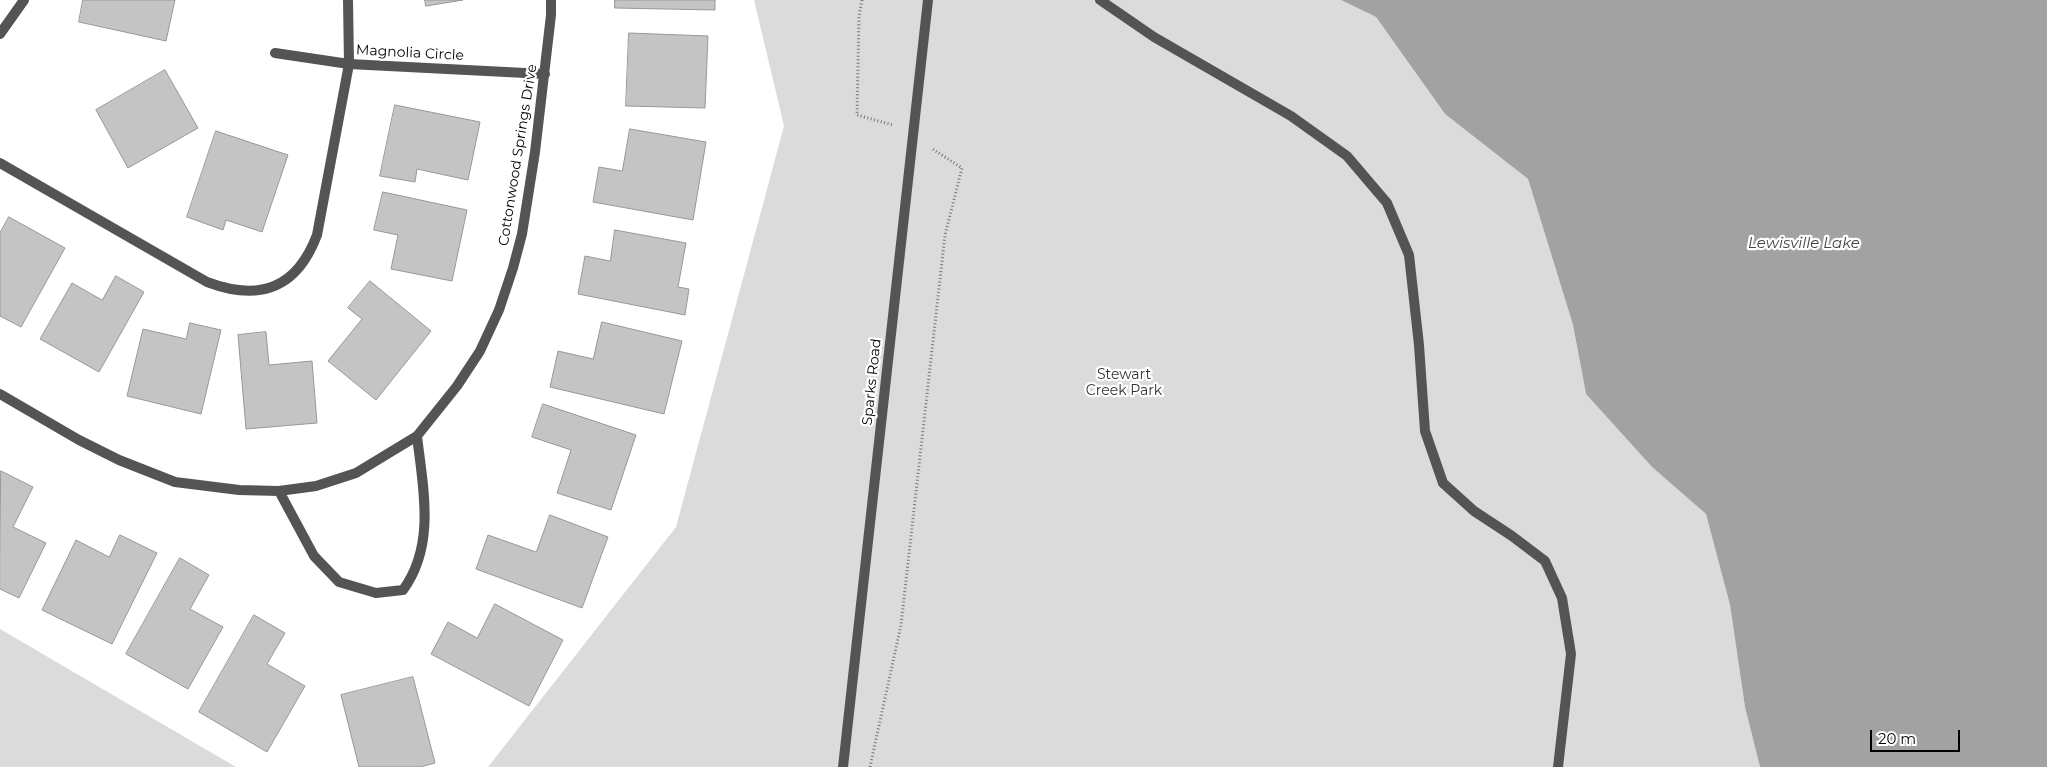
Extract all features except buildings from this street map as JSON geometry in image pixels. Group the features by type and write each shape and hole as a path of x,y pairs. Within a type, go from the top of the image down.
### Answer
{"street":[{"path":"0,34 24,0"},
{"path":"0,163 207,282 226,290 246,292 265,289 280,283 296,273 310,254 317,235 349,64 348,0"},
{"name":"Cottonwood Springs Drive","path":"417,436 457,386 480,351 499,310 522,234 545,74 551,0"},
{"name":"Sparks Road","path":"843,767 928,0"},
{"path":"1100,0 1154,37 1291,116 1347,156 1387,203 1409,255 1419,345 1425,431 1443,483 1474,511 1545,561 1562,598 1571,654 1558,767"},
{"name":"Magnolia Circle","path":"275,53 349,64 545,74"},
{"path":"0,394 78,440 119,460 175,482 239,490 279,491 316,486 356,473 417,436 424,503 425,534 414,575 403,590 376,593 339,582 314,556 279,491"}],"path":[{"path":"862,0 859,16 857,115 896,126"},
{"path":"870,767 902,625 945,236 962,168 931,148"}],"green space":[{"name":"Stewart Creek Park","path":"754,0 1341,0 1376,17 1445,114 1528,179 1573,325 1586,394 1652,467 1706,514 1730,605 1745,707 1760,767 488,767 676,527 784,126"},
{"path":"0,629 236,767 0,767"}],"water":[{"name":"Lewisville Lake","path":"1341,0 2047,0 2047,767 1760,767 1745,707 1730,605 1706,514 1652,467 1586,394 1573,325 1528,179 1445,114 1376,17"}]}
